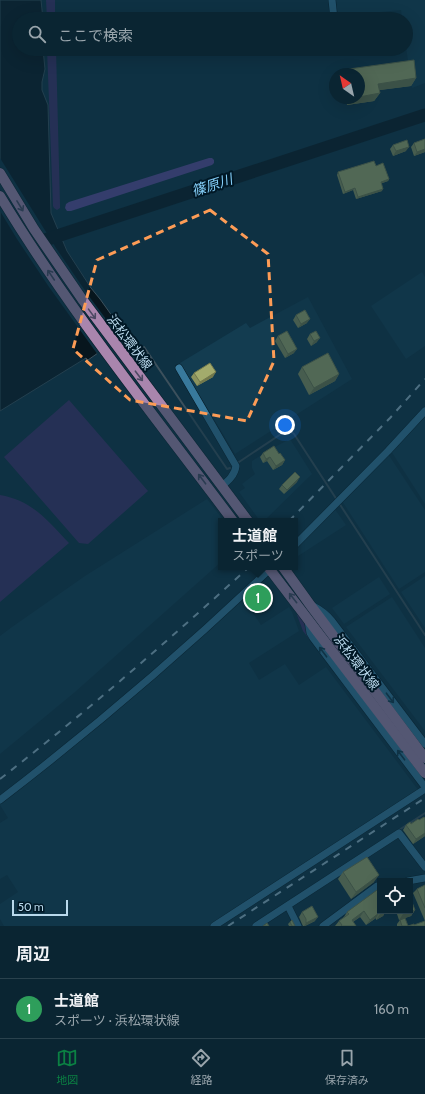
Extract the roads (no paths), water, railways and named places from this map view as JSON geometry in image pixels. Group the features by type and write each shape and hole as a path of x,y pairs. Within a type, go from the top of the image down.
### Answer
{"main road":[{"name":"浜松環状線","path":"0,173 34,229 82,299 246,518"},
{"name":"浜松環状線","path":"0,196 72,306 232,518"},
{"path":"109,356 118,349"},
{"path":"218,501 225,490"},
{"name":"浜松環状線","path":"271,570 379,705 425,758"},
{"name":"浜松環状線","path":"285,570 425,773"}],"street":[{"path":"332,0 333,12"},
{"path":"178,368 236,466 235,472 228,481 225,490"},
{"path":"298,542 425,412"},
{"path":"0,800 48,763 194,640 267,570"},
{"path":"311,606 320,610 332,621 425,744"},
{"path":"214,926 425,788 313,638 309,628 308,618"},
{"path":"256,926 399,833 425,867"},
{"path":"413,880 425,878"},
{"path":"322,926 377,886"},
{"path":"288,906 298,926"}],"waterway":[{"name":"篠原川","path":"45,240 425,115"},
{"path":"144,347 227,469 230,468"},
{"path":"239,462 284,432 290,431 294,434 425,635"},
{"path":"399,830 425,813"}],"railway":[{"path":"292,518 390,418 425,379"},
{"path":"0,779 126,676 246,570"},
{"path":"228,926 425,798"}],"place":[{"name":"士道館","path":"258,598"}]}
